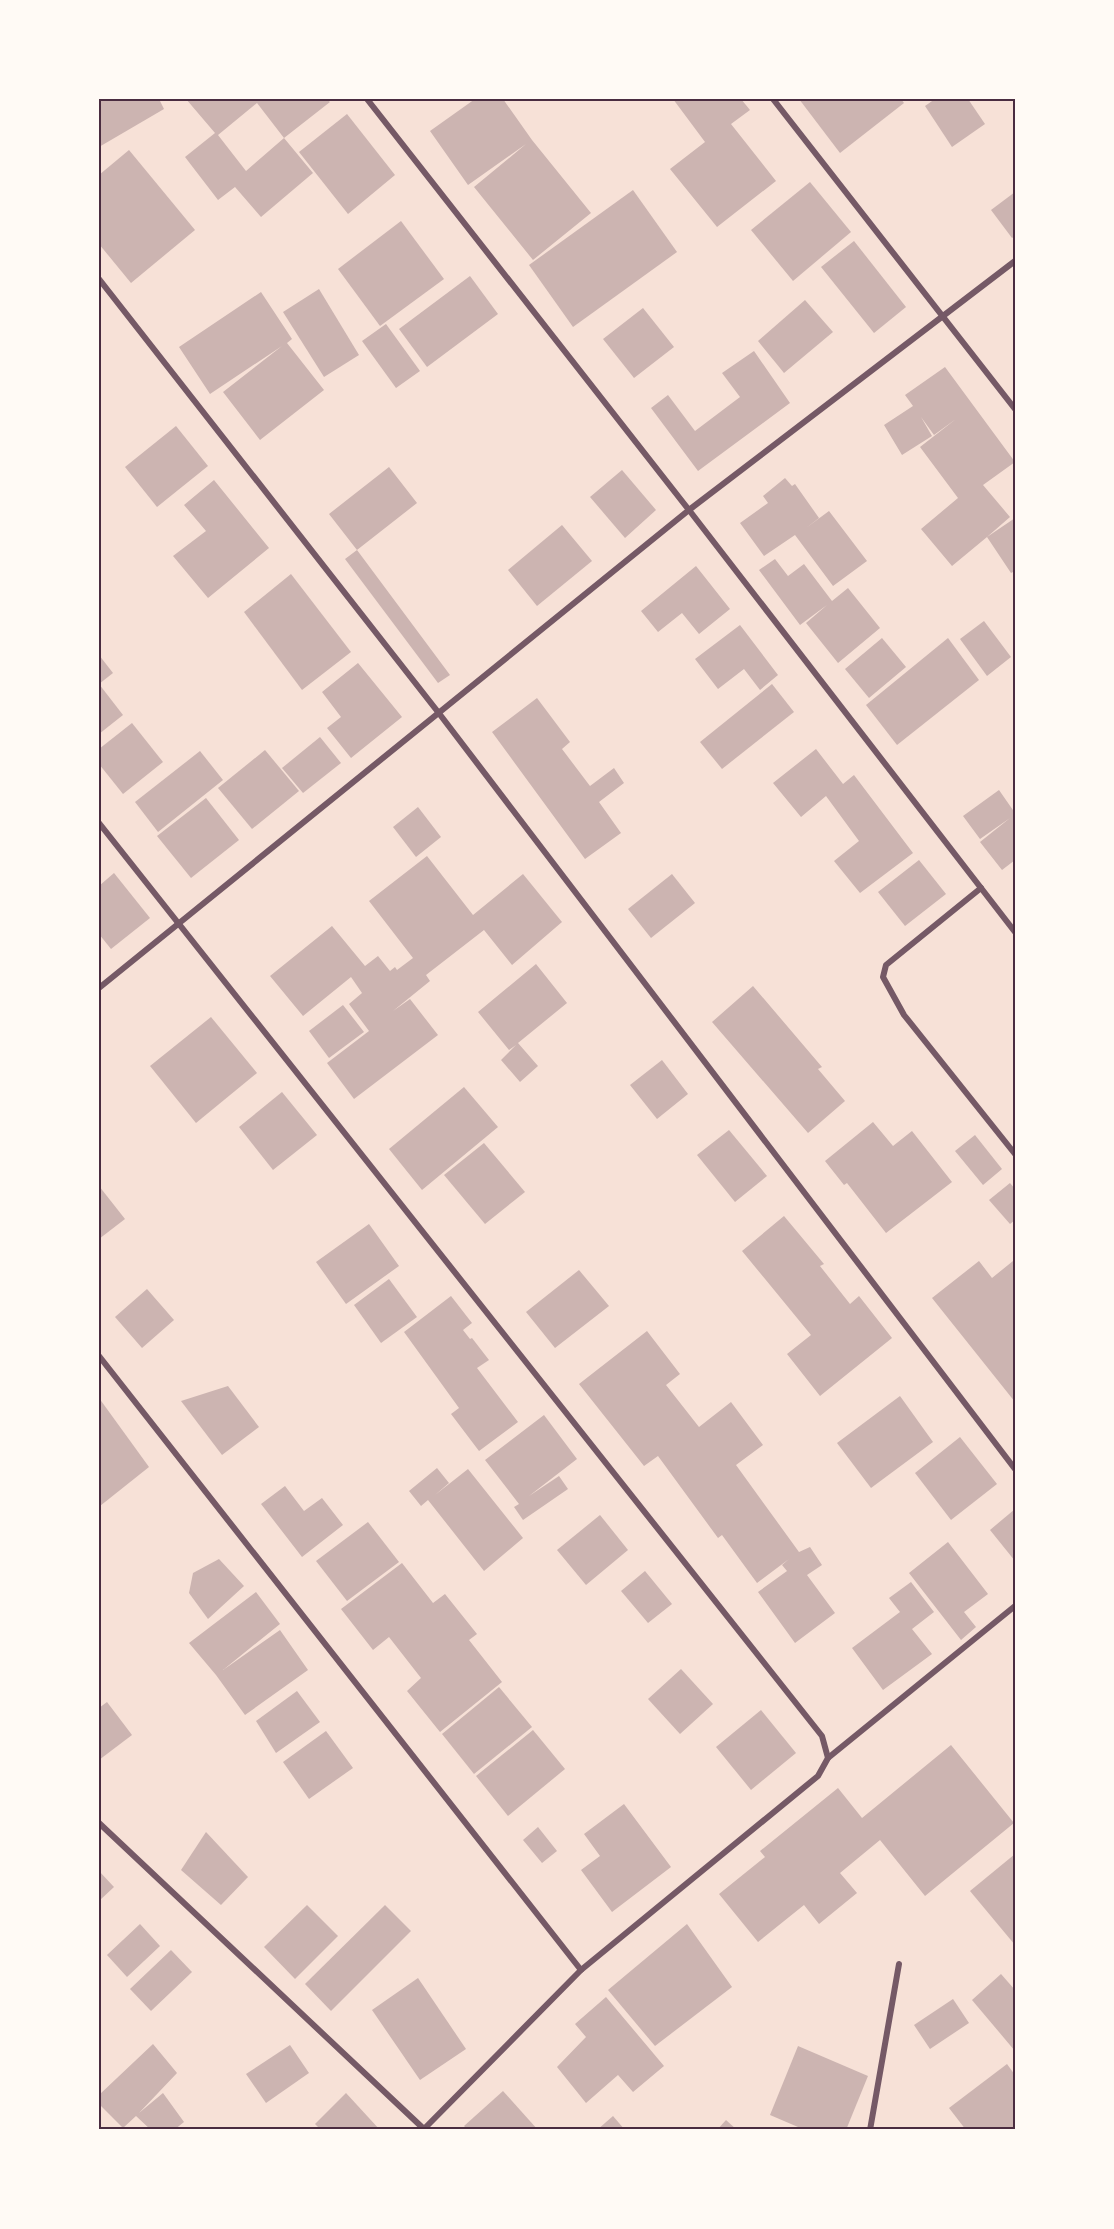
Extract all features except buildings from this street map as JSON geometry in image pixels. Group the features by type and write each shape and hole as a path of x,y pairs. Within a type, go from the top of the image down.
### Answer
{"street":[{"path":"367,99 1015,932"},
{"path":"773,99 945,316 1015,409"},
{"path":"99,988 689,510 1015,261"},
{"path":"99,279 438,712 1015,1469"},
{"path":"99,823 822,1736 828,1758"},
{"path":"981,888 886,965 883,977 904,1015 1015,1154"},
{"path":"99,1356 581,1970"},
{"path":"99,1823 424,2130 581,1970 818,1776 828,1758 1015,1606"},
{"path":"870,2130 899,1964"}]}
